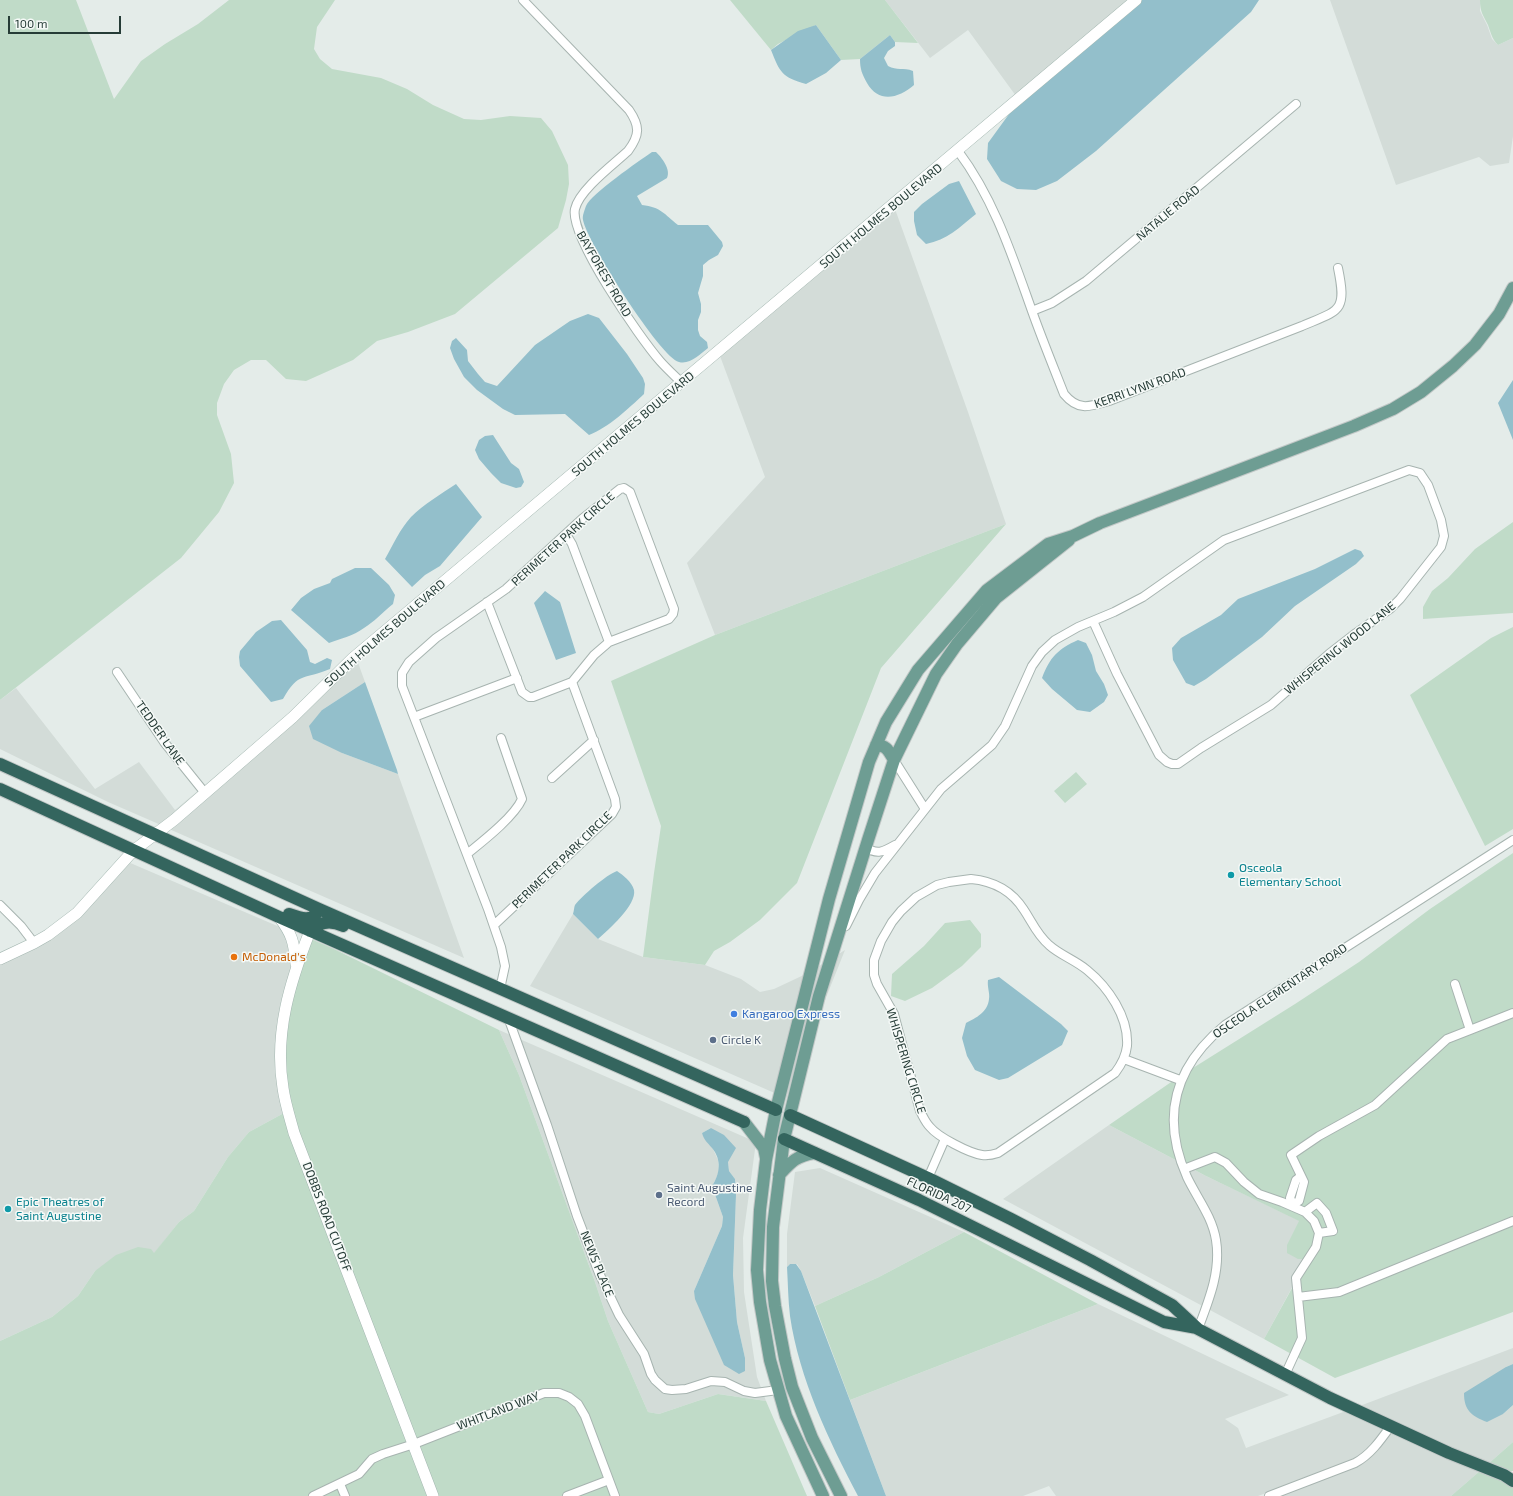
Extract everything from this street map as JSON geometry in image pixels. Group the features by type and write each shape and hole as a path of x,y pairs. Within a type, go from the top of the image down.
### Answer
{"highway":[{"path":"0,764 363,929 776,1110"},
{"path":"0,789 310,931 744,1122"},
{"path":"279,917 288,914 307,919 314,916 319,909"},
{"path":"310,931 317,925 331,922 351,930 363,929"},
{"path":"790,1115 928,1178 1031,1229 1172,1305 1198,1329 1285,1375 1390,1427 1449,1453 1510,1477"},
{"name":"FLORIDA 207","path":"784,1139 919,1200 1164,1322 1198,1329"}],"main road":[{"name":"SOUTH HOLMES BOULEVARD","path":"0,959 53,932 77,913 133,851 155,835 293,717 353,658 1136,0"},
{"path":"823,1496 798,1442 778,1390 770,1360 764,1332 757,1270 760,1210 766,1160 776,1110 829,899 869,762 886,722 918,670 987,590 1048,544 1073,536 1100,523 1240,470 1393,409 1421,392 1453,366 1475,345 1499,314 1513,288"},
{"path":"841,1496 816,1446 792,1387 775,1306 772,1280 773,1227 784,1139 819,996 865,847 894,760 936,674 957,644 996,598 1073,536"},
{"path":"876,745 883,745 887,748 894,760"},
{"path":"279,917 289,930 295,951 296,966"},
{"name":"DOBBS ROAD CUTOFF","path":"310,931 296,966 284,1006 281,1034 282,1088 294,1133 434,1496"},
{"path":"776,1110 790,1115"},
{"path":"744,1122 784,1139"},
{"path":"744,1122 764,1148 766,1160"},
{"path":"779,1175 796,1158 814,1153"},
{"path":"778,1390 787,1393 790,1396 808,1443 816,1446"}],"street":[{"name":"BAYFOREST ROAD","path":"523,0 634,117 638,132 633,144 628,151 592,183 581,196 575,209 575,222 587,249 623,310 660,360 682,383"},
{"name":"NATALIE ROAD","path":"1032,311 1052,302 1086,281 1296,104"},
{"name":"KERRI LYNN ROAD","path":"958,151 971,168 1000,222 1064,394 1074,404 1080,407 1086,407 1109,401 1330,314 1340,305 1342,295 1338,268"},
{"name":"WHISPERING WOOD LANE","path":"834,948 875,873 941,789 992,744 1005,726 1032,666 1042,652 1055,640 1078,627 1114,612 1142,597 1224,540 1409,470 1420,473 1428,485 1441,520 1444,536 1440,547 1390,610 1356,633 1271,704 1178,764 1167,762 1159,755 1117,674 1093,621"},
{"name":"PERIMETER PARK CIRCLE","path":"494,925 612,814 616,807 616,798 572,682 594,655 609,642 669,620 674,609 630,492 624,488 620,489 566,534 516,581 436,638 405,667 402,686 494,925 505,960 504,978 500,989"},
{"path":"566,534 572,544 609,642"},
{"path":"487,602 522,692 529,697 533,697 572,682"},
{"name":"TEDDER LANE","path":"116,672 164,742 205,793"},
{"path":"414,717 516,678"},
{"path":"467,854 519,807 522,799 501,738"},
{"path":"552,778 594,740"},
{"path":"894,760 925,809"},
{"name":"OSCEOLA ELEMENTARY ROAD","path":"1198,1329 1210,1296 1217,1264 1214,1230 1208,1214 1197,1196 1177,1151 1174,1123 1175,1110 1180,1080 1188,1066 1202,1045 1225,1025 1513,840"},
{"path":"865,847 871,851 884,851 900,841"},
{"name":"WHISPERING CIRCLE","path":"959,880 981,880 1001,887 1018,901 1041,937 1058,952 1086,969 1106,990 1120,1014 1124,1026 1127,1046 1124,1059 1115,1073 1107,1080 998,1153 990,1156 983,1156 944,1139 929,1127 920,1111 894,1014 877,984 874,960 881,941 892,922 901,911 916,897 937,885 959,880"},
{"path":"0,905 21,926 34,943"},
{"path":"1455,984 1470,1030"},
{"path":"1293,1205 1290,1198 1296,1180 1301,1176 1291,1155 1319,1136 1375,1105 1447,1039 1513,1013"},
{"name":"NEWS PLACE","path":"510,1020 575,1209 599,1273 619,1315 644,1354 651,1374 655,1380 665,1388 672,1390 686,1389 712,1381 725,1382 744,1391 755,1393 778,1390"},
{"path":"1124,1059 1180,1080"},
{"path":"928,1178 944,1139"},
{"path":"1184,1169 1215,1157 1226,1163 1244,1182 1259,1194 1293,1205 1305,1212 1314,1221 1319,1233 1316,1247 1296,1278 1302,1338 1285,1375"},
{"path":"1305,1212 1317,1203 1326,1213 1334,1231 1319,1233"},
{"path":"1298,1297 1339,1292 1513,1221"},
{"name":"WHITLAND WAY","path":"313,1496 359,1474 372,1460 383,1454 414,1444 544,1393 559,1393 569,1397 578,1404 585,1416 615,1496"},
{"path":"1269,1496 1363,1459 1380,1442 1390,1427"},
{"path":"567,1496 609,1480"},
{"path":"340,1484 345,1496"}],"shaded area":[{"path":"885,0 1130,0 1016,96 968,30 930,58"},
{"path":"1330,0 1480,0 1480,11 1492,39 1498,45 1513,38 1513,136 1509,163 1490,166 1479,157 1396,185"},
{"path":"895,209 968,412 1006,524 715,635 687,563 765,477 720,356"},
{"path":"357,660 365,682 322,710 342,753 398,774 464,958 169,829"},
{"path":"16,688 95,789 139,762 175,810 269,731 161,825 108,802 0,749 0,700"},
{"path":"128,862 282,928 288,941 292,966 280,1006 277,1034 284,1113 249,1132 228,1157 194,1211 179,1222 154,1254 95,1271 78,1296 52,1317 0,1341 0,963 36,947"},
{"path":"573,914 598,939 643,957 705,965 741,979 760,992 774,989 808,973 845,950 786,1098 530,986"},
{"path":"499,1030 756,1142 743,1238 744,1292 757,1377 766,1401 718,1394 659,1414 648,1412 608,1321 519,1075","holes":["711,1128 728,1162 729,1171 735,1179 736,1195 733,1275 737,1322 745,1358 745,1371 694,1291 722,1226 723,1217 712,1186 719,1169 718,1160 713,1149 702,1133"]},
{"path":"1109,1125 1206,1176 1300,1221 1308,1258 1264,1339 1003,1199"},
{"path":"820,1168 964,1232 879,1277 815,1306 797,1264 790,1264 787,1267 787,1234 795,1172"},
{"path":"1098,1304 1289,1395 1225,1419 1238,1428 1246,1448 1346,1411 1384,1428 1360,1456 1353,1460 1258,1496 1056,1496 1049,1486 1023,1496 886,1496 850,1400"},
{"path":"1513,1348 1513,1364 1506,1367 1503,1414 1513,1405 1513,1442 1488,1464 1357,1407"},
{"path":"1391,1432 1481,1470 1451,1496 1279,1496 1365,1462 1383,1444"}],"green space":[{"path":"0,0 76,0 114,99 141,61 198,24 229,0 335,0 317,27 314,49 320,59 332,69 381,78 407,89 433,105 464,119 481,120 510,116 541,118 552,131 568,165 569,184 558,228 455,314 408,332 377,341 353,360 306,381 286,379 266,360 251,360 234,370 224,384 217,403 217,415 231,454 234,483 219,512 181,558 0,700"},
{"path":"730,0 885,0 918,43 895,42 890,35 860,59 841,60 816,25 778,44 771,50"},
{"path":"1480,0 1513,0 1513,38 1498,45 1496,43 1482,13"},
{"path":"1513,522 1513,613 1423,619 1423,607 1432,591 1448,578 1475,549"},
{"path":"1006,524 881,668 797,883 760,920 730,942 714,951 705,965 643,957 661,826 611,681 715,635"},
{"path":"1513,627 1513,829 1485,846 1410,695 1491,638"},
{"path":"1076,772 1087,784 1065,803 1054,791"},
{"path":"1513,853 1513,1312 1335,1378 1264,1339 1308,1259 1298,1259 1287,1253 1287,1245 1299,1221 1206,1176 1109,1125 1177,1078 1359,962 1430,909"},
{"path":"970,920 981,934 981,947 962,966 932,988 905,1001 891,996 892,974 924,946 945,923"},
{"path":"311,939 499,1030 519,1075 608,1321 648,1412 659,1414 718,1394 766,1401 807,1496 438,1496 299,1131 287,1087 285,1059 289,1007"},
{"path":"284,1113 429,1496 0,1496 0,1341 52,1317 78,1296 95,1271 116,1255 138,1247 151,1249 154,1253 179,1222 194,1211 228,1157 249,1132"},
{"path":"964,1232 1098,1304 850,1400 815,1306 879,1277"},
{"path":"1513,1442 1513,1471 1506,1471 1488,1464"},
{"path":"1481,1470 1513,1486 1513,1496 1451,1496"}],"water":[{"path":"1142,0 1259,0 1251,12 1096,151 1057,181 1036,190 1017,189 1001,181 987,159 988,143 1012,110"},
{"path":"816,25 841,60 826,73 806,84 792,79 783,73 771,50 798,31"},
{"path":"890,35 895,42 895,46 888,51 884,58 888,66 913,71 914,85 896,96 889,97 877,94 872,90 863,74 860,66 860,59"},
{"path":"652,152 656,152 663,160 667,167 668,175 667,178 637,196 642,205 658,209 678,225 708,225 722,242 723,246 718,255 703,265 703,276 698,293 701,304 701,312 698,320 698,330 700,336 707,342 708,348 695,358 683,363 670,356 642,321 610,274 597,251 583,220 586,206 597,194"},
{"path":"959,181 976,214 947,236 926,244 917,235 914,212 922,204 949,184"},
{"path":"588,314 599,318 627,354 643,378 645,384 644,394 632,405 604,428 589,435 565,414 515,415 503,409 477,390 464,377 450,348 452,341 456,338 467,350 468,361 478,374 485,382 497,386 535,345 570,321"},
{"path":"1513,380 1513,440 1498,403"},
{"path":"493,435 511,463 519,469 524,482 521,487 516,488 501,483 479,459 475,450 479,440 485,436"},
{"path":"456,484 482,517 440,566 425,575 412,587 385,559 400,532 411,517 427,503"},
{"path":"1355,549 1361,551 1364,556 1356,564 1295,606 1262,637 1206,679 1194,686 1186,683 1173,660 1172,648 1181,638 1221,615 1238,599 1315,569"},
{"path":"355,568 371,568 389,585 395,595 393,604 360,631 329,643 291,610 301,598 314,589 330,583 332,579"},
{"path":"545,591 560,602 576,653 556,660 534,603"},
{"path":"281,620 307,650 310,662 315,664 327,658 332,660 330,669 298,680 293,684 283,699 271,702 240,666 239,657 240,651 256,632 272,621"},
{"path":"1078,640 1086,643 1092,655 1096,671 1104,684 1108,695 1104,702 1090,712 1077,710 1052,689 1042,678 1048,664 1056,654 1060,650"},
{"path":"365,682 398,774 342,753 313,739 309,726 322,710"},
{"path":"617,871 631,884 634,890 634,896 627,910 598,939 573,914 575,906 583,896 595,886"},
{"path":"999,977 1068,1031 1062,1045 1008,1078 999,1080 975,1070 967,1056 962,1038 966,1023 984,1011 988,1004 988,980"},
{"path":"711,1128 724,1135 736,1148 728,1162 729,1171 735,1179 736,1195 733,1275 737,1322 745,1358 745,1371 739,1374 724,1365 695,1299 694,1291 722,1226 723,1217 712,1186 717,1177 719,1162 702,1133"},
{"path":"790,1264 796,1264 801,1271 886,1496 858,1496 816,1409 800,1363 794,1339 788,1298 787,1267"},
{"path":"1513,1364 1513,1405 1503,1414 1487,1422 1473,1415 1467,1409 1464,1393"}],"place":[{"name":"Osceola Elementary School","path":"1231,875"},
{"name":"McDonald's","path":"234,957"},
{"name":"Kangaroo Express","path":"734,1014"},
{"name":"Circle K","path":"713,1040"},
{"name":"Saint Augustine Record","path":"659,1195"},
{"name":"Epic Theatres of Saint Augustine","path":"8,1209"}]}
